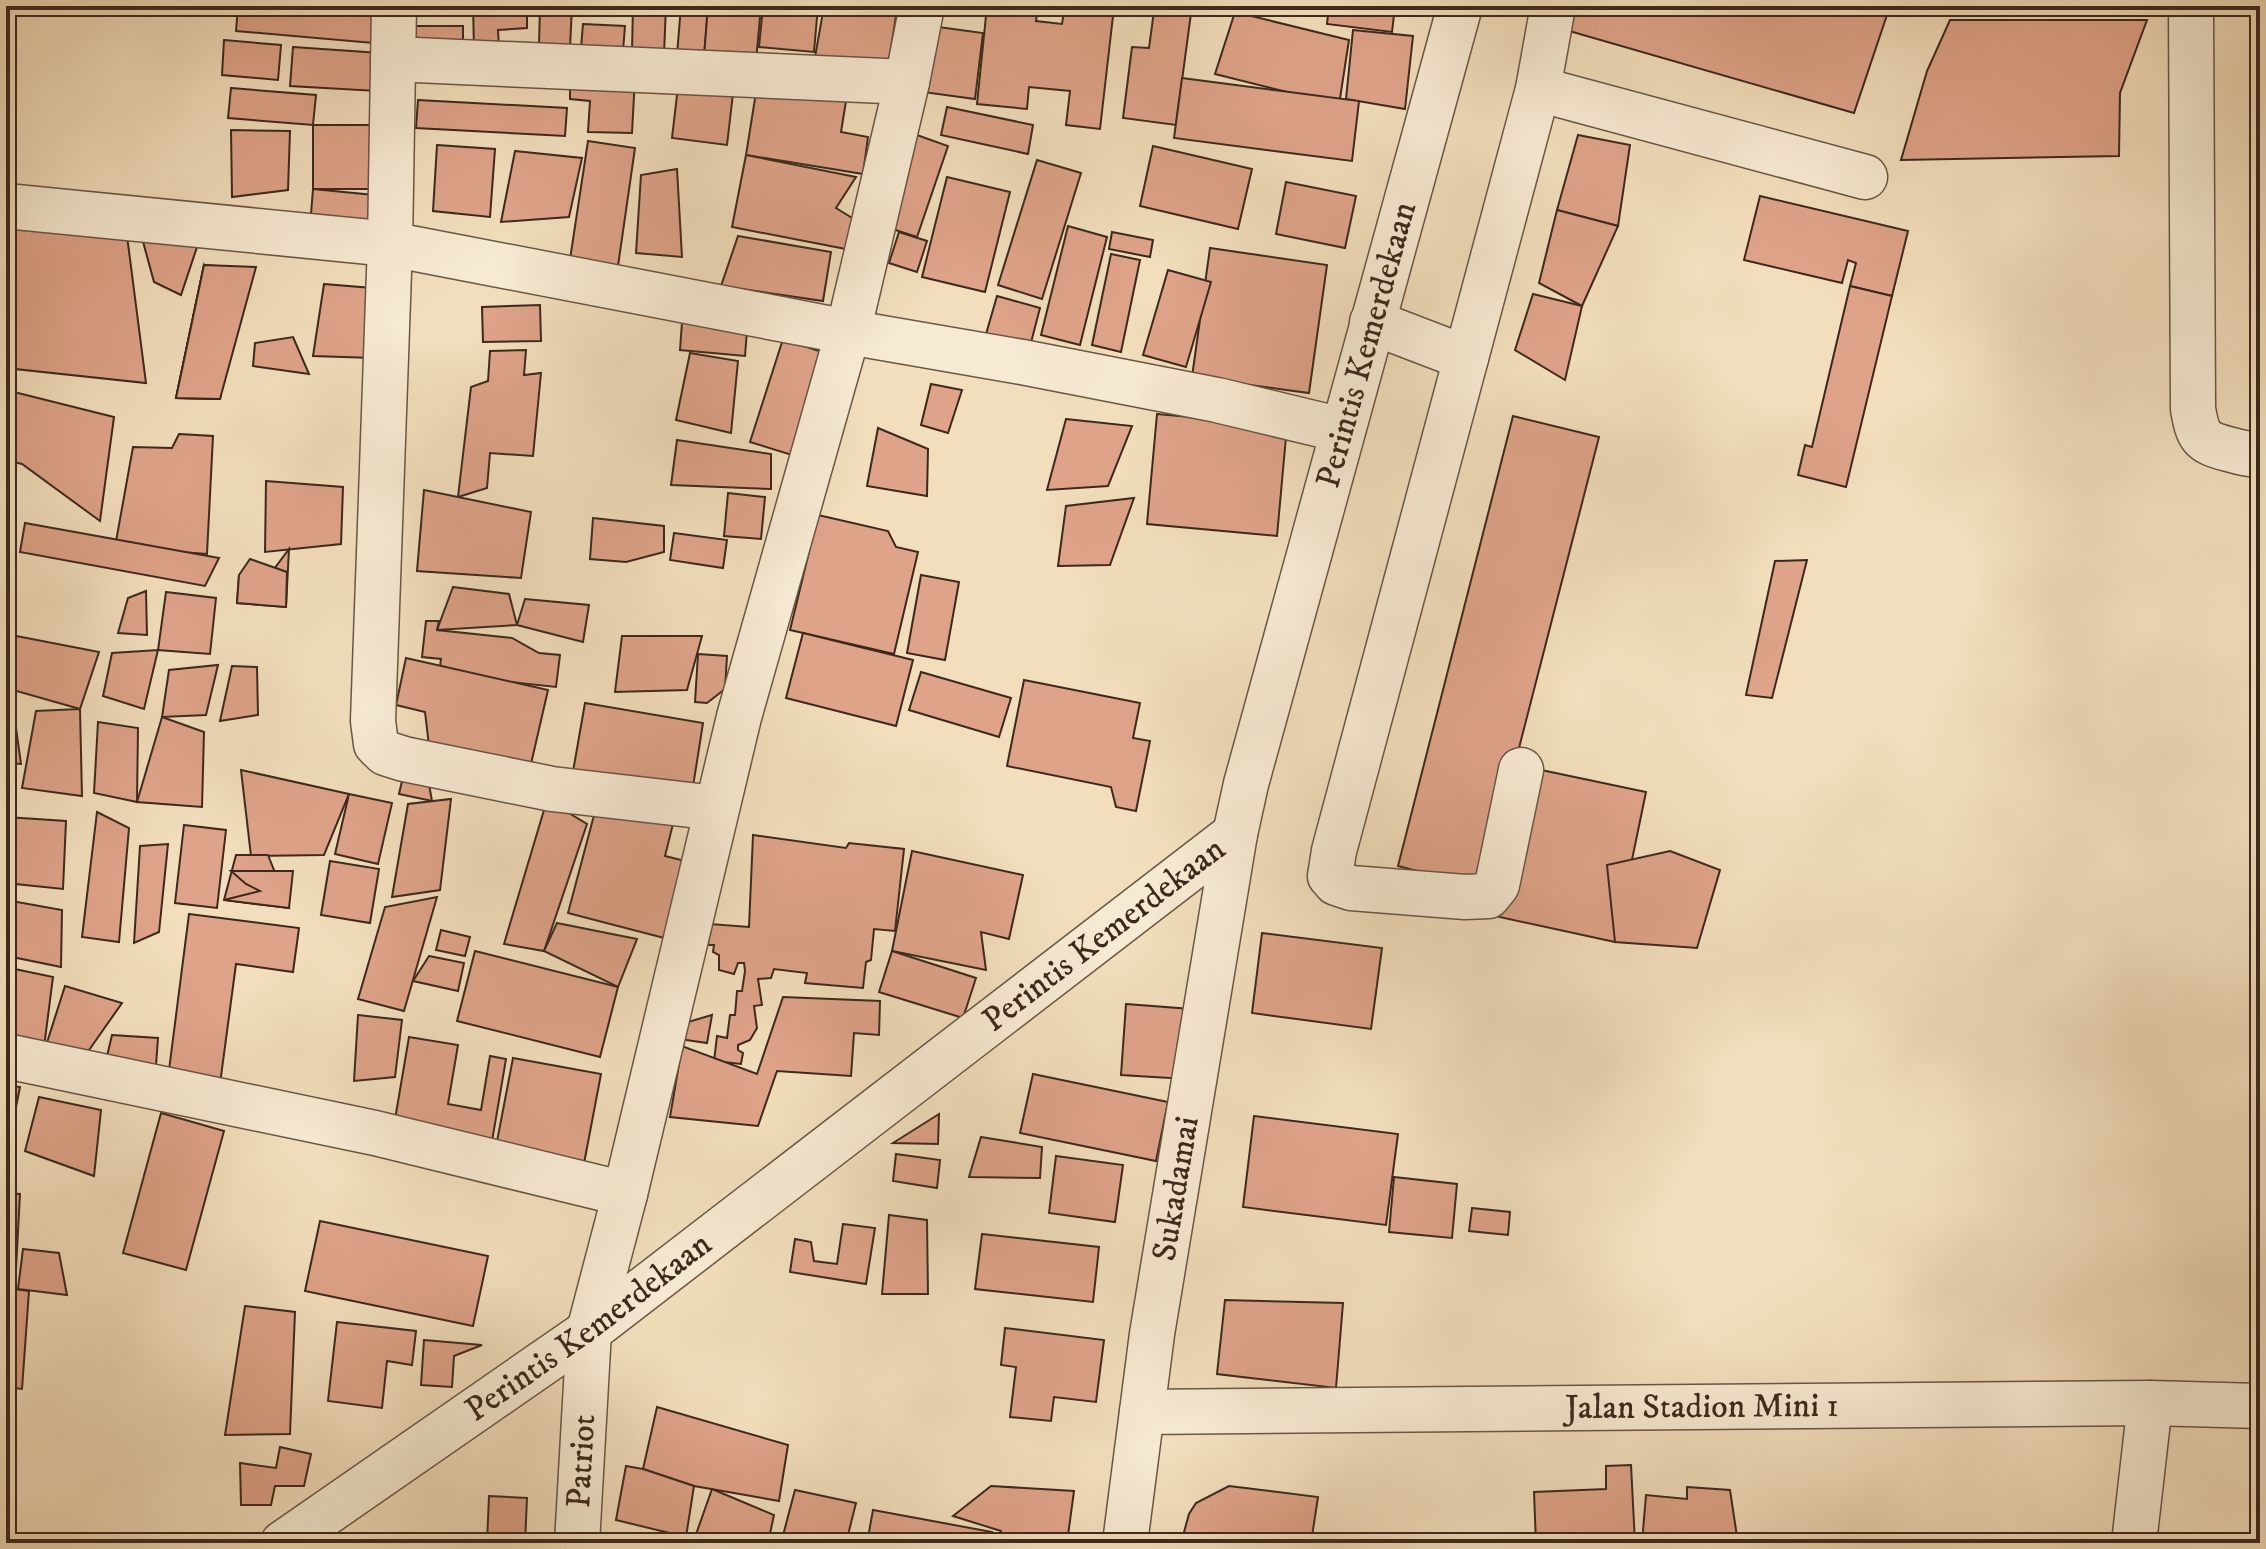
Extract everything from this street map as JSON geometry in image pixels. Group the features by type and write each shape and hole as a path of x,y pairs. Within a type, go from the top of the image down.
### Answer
{"street":[{"path":"394,6 390,244 373,721 376,744 385,753 404,759 552,789 716,808"},
{"name":"Patriot","path":"577,1543 589,1331 625,1194 739,717 848,332 922,6"},
{"name":"Perintis Kemerdekaan","path":"283,1543 589,1331 1235,834 1342,430 1460,6"},
{"path":"1521,770 1497,885 1488,896 1351,888 1336,883 1330,876 1334,851 1538,89 1553,6"},
{"path":"2191,6 2193,409 2197,429 2208,444 2249,455 2260,454"},
{"path":"393,59 907,82"},
{"path":"1538,89 1865,177"},
{"path":"6,206 390,244 1187,394 1342,430"},
{"path":"1372,322 1466,358"},
{"name":"Sukadamai","path":"1125,1543 1152,1334 1235,834"},
{"path":"6,1056 375,1133 625,1194"},
{"path":"2134,1543 2150,1403"},
{"name":"Jalan Stadion Mini 1","path":"1142,1412 2150,1403 2260,1406"}],"building":[{"path":"238,6 376,6 373,43 236,31"},
{"path":"473,6 527,6 527,28 498,30 499,48 474,49"},
{"path":"540,6 572,6 570,48 539,46"},
{"path":"579,6 627,6 626,15 579,12"},
{"path":"633,6 666,6 664,54 632,52"},
{"path":"681,6 708,6 704,57 677,55"},
{"path":"708,6 761,6 756,62 704,57"},
{"path":"763,6 818,6 814,52 759,47"},
{"path":"824,6 896,16 887,74 814,63"},
{"path":"987,6 1038,6 1036,21 1062,24 1064,11 1113,16 1100,129 1066,125 1070,91 1029,87 1027,109 977,104"},
{"path":"1127,6 1192,6 1176,125 1123,118 1132,47 1149,48 1154,11"},
{"path":"1329,6 1395,6 1392,32 1327,24"},
{"path":"1556,6 1890,6 1854,113 1552,26"},
{"path":"1235,12 1349,40 1339,105 1215,74"},
{"path":"1950,20 2147,20 2120,93 2119,156 1901,160 1927,71"},
{"path":"583,24 625,26 623,51 581,48"},
{"path":"412,26 463,26 463,47 412,47"},
{"path":"931,26 983,33 975,99 923,92"},
{"path":"1353,30 1413,36 1405,109 1346,99"},
{"path":"224,40 281,45 278,80 222,75"},
{"path":"293,47 380,53 377,91 290,86"},
{"path":"635,77 632,133 588,132 590,101 570,99 570,85"},
{"path":"679,78 734,85 727,145 672,138"},
{"path":"1182,78 1359,101 1352,161 1174,138"},
{"path":"757,86 846,101 841,132 868,137 863,174 746,155"},
{"path":"231,88 316,95 313,125 228,118"},
{"path":"418,100 567,108 565,136 416,128"},
{"path":"947,107 1033,125 1028,154 941,135"},
{"path":"313,125 384,125 384,189 313,189"},
{"path":"231,130 290,131 288,190 232,197"},
{"path":"914,134 948,146 917,237 883,226"},
{"path":"1578,135 1630,145 1618,226 1557,210"},
{"path":"588,141 635,148 617,273 569,266"},
{"path":"437,145 495,149 490,217 433,211"},
{"path":"1153,146 1252,169 1238,229 1140,206"},
{"path":"515,151 582,158 569,217 501,222"},
{"path":"746,155 856,177 836,208 857,221 851,250 732,227"},
{"path":"1037,160 1081,173 1042,299 998,285"},
{"path":"677,169 682,257 636,253 641,175"},
{"path":"947,177 1010,192 985,292 922,277"},
{"path":"1286,182 1356,196 1345,248 1276,234"},
{"path":"313,189 384,196 380,233 332,229 332,216 311,214"},
{"path":"1760,196 1908,231 1892,296 1850,286 1856,263 1848,260 1842,283 1744,260"},
{"path":"1557,210 1618,226 1582,306 1539,283"},
{"path":"6,213 126,228 146,383 6,368"},
{"path":"1068,226 1107,237 1080,345 1041,335"},
{"path":"899,232 927,241 917,272 889,263"},
{"path":"1112,232 1153,240 1150,257 1109,249"},
{"path":"738,236 831,252 823,301 721,286"},
{"path":"142,238 198,244 181,295 154,282"},
{"path":"1210,248 1327,265 1309,393 1192,377"},
{"path":"1111,254 1140,260 1121,352 1092,345"},
{"path":"204,265 232,321 220,399 176,398"},
{"path":"204,265 229,267 232,321 220,399 176,398"},
{"path":"204,265 256,267 220,399 176,398"},
{"path":"1168,270 1211,282 1186,367 1143,355"},
{"path":"324,284 372,288 373,358 313,356"},
{"path":"1850,286 1892,296 1846,487 1798,475 1805,445 1812,447"},
{"path":"1533,294 1582,306 1565,380 1515,350"},
{"path":"997,296 1040,308 1028,354 984,341"},
{"path":"540,305 541,341 483,342 482,307"},
{"path":"682,322 747,330 745,356 680,350"},
{"path":"293,337 309,374 253,366 255,343"},
{"path":"783,339 837,357 805,459 750,442"},
{"path":"526,350 524,375 541,373 533,456 490,453 487,488 458,497 471,387 488,381 490,351"},
{"path":"690,353 738,361 731,433 676,420"},
{"path":"931,384 962,390 948,433 921,425"},
{"path":"6,390 114,417 100,521 22,464 6,460"},
{"path":"1157,414 1287,426 1277,536 1147,524"},
{"path":"1513,416 1599,437 1483,888 1398,866"},
{"path":"1066,419 1132,426 1108,486 1047,490"},
{"path":"878,428 928,449 927,496 867,486"},
{"path":"179,434 213,436 207,554 115,547 133,447 172,448"},
{"path":"677,440 771,454 771,489 671,485"},
{"path":"266,481 343,487 341,544 265,552"},
{"path":"424,490 531,512 521,578 417,571"},
{"path":"728,493 765,497 761,539 724,536"},
{"path":"1134,498 1110,565 1058,566 1066,506"},
{"path":"818,515 888,531 896,547 918,552 894,654 790,630"},
{"path":"593,518 664,526 664,552 626,562 590,559"},
{"path":"25,523 219,558 205,586 20,552"},
{"path":"674,533 727,540 723,568 670,560"},
{"path":"289,549 286,607 237,603 239,575 268,577"},
{"path":"250,559 287,572 286,607 237,603 239,575"},
{"path":"1807,560 1772,698 1746,695 1775,561"},
{"path":"921,575 959,582 945,660 907,653"},
{"path":"453,587 509,594 517,625 437,630"},
{"path":"146,591 147,635 118,633 128,598"},
{"path":"166,592 216,598 210,654 158,650"},
{"path":"525,599 589,605 583,642 517,625"},
{"path":"426,621 439,621 437,630 512,638 539,653 560,655 556,687 439,674 441,659 422,657"},
{"path":"803,633 913,660 896,726 786,698"},
{"path":"6,634 99,652 80,709 6,688"},
{"path":"622,636 702,636 687,690 615,692"},
{"path":"158,650 144,709 103,696 112,653"},
{"path":"698,654 727,656 725,689 707,703 695,702"},
{"path":"406,658 548,690 528,777 430,754 425,712 396,705"},
{"path":"218,665 206,715 162,717 169,670"},
{"path":"232,666 257,667 258,715 220,721"},
{"path":"921,672 1011,698 999,737 909,710"},
{"path":"1024,680 1140,703 1133,738 1150,741 1136,811 1116,807 1111,787 1007,766"},
{"path":"585,703 703,723 692,793 571,783"},
{"path":"6,704 13,706 21,764 6,763"},
{"path":"80,709 82,796 22,788 36,711"},
{"path":"162,717 204,732 202,807 137,802"},
{"path":"98,722 138,728 137,802 94,793"},
{"path":"1527,767 1646,792 1615,942 1495,916"},
{"path":"405,768 427,773 432,801 399,794"},
{"path":"241,770 349,794 324,855 251,856"},
{"path":"349,794 392,803 378,864 335,854"},
{"path":"451,799 440,890 392,897 408,804"},
{"path":"547,800 587,824 544,951 504,944"},
{"path":"597,804 673,824 665,856 689,862 668,939 568,913"},
{"path":"97,812 129,828 119,942 82,937"},
{"path":"6,817 66,821 63,889 6,883"},
{"path":"184,825 226,830 217,908 175,903"},
{"path":"753,835 846,848 849,843 904,849 895,931 874,929 871,960 866,962 863,988 805,983 807,973 774,969 771,978 758,979 762,1005 754,1006 757,1028 750,1040 738,1045 738,1050 743,1053 741,1064 714,1061 717,1036 727,1038 730,1015 735,1015 737,991 742,991 745,971 744,963 738,963 734,974 719,970 719,955 713,952 714,945 708,945 710,924 749,927"},
{"path":"168,844 159,932 134,943 140,846"},
{"path":"912,851 1023,875 1009,939 981,932 986,970 892,951"},
{"path":"1670,851 1720,870 1697,948 1615,942 1607,865"},
{"path":"236,855 268,855 289,908 224,900"},
{"path":"330,861 379,869 370,923 321,915"},
{"path":"231,871 293,871 289,908 224,900 260,891"},
{"path":"437,897 404,1011 358,999 385,907"},
{"path":"6,900 62,910 61,967 6,958"},
{"path":"189,914 299,928 293,972 236,964 220,1084 168,1078"},
{"path":"557,923 637,939 618,987 544,951"},
{"path":"441,930 470,937 465,956 436,950"},
{"path":"1262,933 1382,948 1371,1029 1252,1013"},
{"path":"475,951 618,987 600,1057 457,1021"},
{"path":"892,951 976,978 963,1018 879,992"},
{"path":"429,956 464,963 458,991 413,981"},
{"path":"10,968 53,977 43,1055 6,1045 6,980"},
{"path":"65,986 122,1003 80,1063 43,1055"},
{"path":"783,997 880,1001 879,1035 854,1033 851,1076 777,1071 758,1126 670,1117 682,1046 757,1074"},
{"path":"1126,1004 1191,1009 1186,1079 1121,1075"},
{"path":"358,1015 402,1020 395,1077 354,1081"},
{"path":"712,1015 707,1043 679,1039 681,1024"},
{"path":"112,1035 158,1038 155,1079 104,1069"},
{"path":"409,1037 458,1045 448,1104 481,1110 490,1056 506,1059 490,1153 392,1137"},
{"path":"513,1058 601,1074 582,1174 494,1157"},
{"path":"1033,1074 1168,1102 1156,1161 1020,1133"},
{"path":"6,1085 20,1087 9,1142 6,1142"},
{"path":"39,1097 101,1110 94,1176 25,1151"},
{"path":"161,1113 224,1131 186,1270 123,1253"},
{"path":"939,1114 938,1144 893,1143"},
{"path":"1254,1116 1398,1134 1386,1225 1243,1207"},
{"path":"981,1137 1042,1147 1040,1178 969,1177"},
{"path":"896,1154 940,1160 937,1188 893,1181"},
{"path":"1056,1156 1123,1165 1115,1222 1049,1213"},
{"path":"1394,1177 1457,1184 1452,1238 1389,1232"},
{"path":"6,1193 20,1194 15,1288 6,1287"},
{"path":"1472,1208 1510,1212 1508,1235 1469,1231"},
{"path":"889,1215 927,1220 928,1294 882,1294"},
{"path":"320,1221 488,1256 473,1326 305,1291"},
{"path":"843,1224 875,1228 866,1284 790,1272 795,1239 811,1242 814,1261 837,1264"},
{"path":"982,1234 1099,1247 1093,1302 975,1289"},
{"path":"23,1249 59,1253 67,1295 18,1289"},
{"path":"6,1288 29,1291 22,1389 6,1387"},
{"path":"1225,1300 1343,1303 1336,1388 1217,1374"},
{"path":"245,1306 295,1312 290,1434 225,1435"},
{"path":"337,1322 416,1331 412,1365 387,1361 382,1408 328,1401"},
{"path":"1005,1328 1104,1340 1096,1402 1054,1397 1051,1421 1010,1417 1016,1367 1001,1365"},
{"path":"424,1340 482,1345 454,1356 452,1387 421,1385"},
{"path":"657,1407 788,1445 779,1501 694,1486 643,1469"},
{"path":"6,1410 11,1411 11,1443 6,1443"},
{"path":"6,1443 11,1443 8,1543 6,1543"},
{"path":"280,1447 311,1454 304,1486 275,1486 271,1505 241,1505 240,1463 276,1468"},
{"path":"1631,1465 1635,1543 1536,1543 1534,1492 1606,1489 1606,1466"},
{"path":"626,1466 694,1486 686,1537 616,1520"},
{"path":"991,1486 1074,1491 1067,1543 998,1543 1001,1531 953,1516"},
{"path":"1229,1486 1318,1497 1311,1543 1181,1543 1189,1514 1196,1503"},
{"path":"1687,1487 1730,1490 1738,1543 1642,1543 1646,1495 1687,1499"},
{"path":"712,1489 774,1515 768,1543 703,1543 694,1540"},
{"path":"795,1490 856,1503 846,1543 781,1543"},
{"path":"489,1496 527,1498 525,1543 487,1543"},
{"path":"873,1510 992,1532 990,1543 867,1543"}]}
